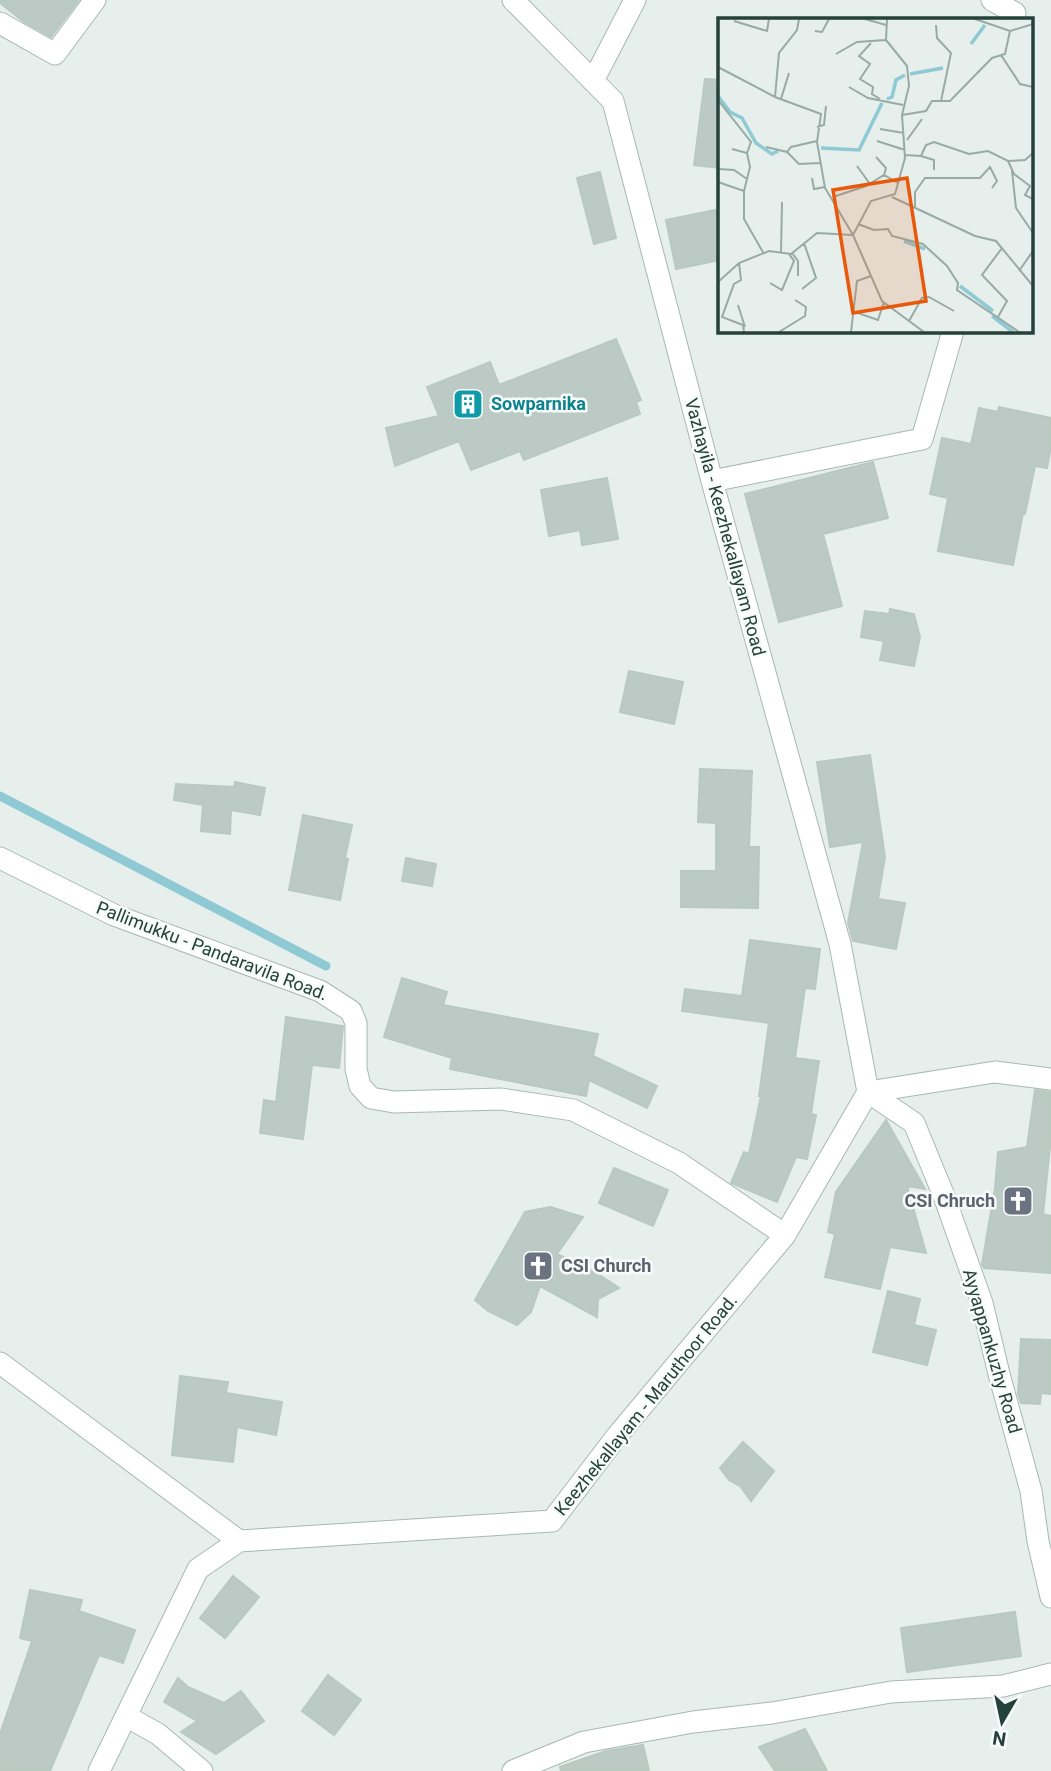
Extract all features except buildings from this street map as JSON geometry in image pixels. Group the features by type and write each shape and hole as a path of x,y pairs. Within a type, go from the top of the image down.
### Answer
{"street":[{"path":"0,23 55,54 95,0"},
{"name":"Vazhayila - Keezhekallayam Road","path":"513,0 613,101 712,481 840,944 868,1092"},
{"path":"593,81 635,0"},
{"path":"992,0 1017,11"},
{"path":"712,481 922,439 953,332"},
{"name":"Pallimukku - Pandaravila Road.","path":"0,858 114,915 311,987 334,998 351,1012 356,1023 356,1069 360,1086 372,1098 394,1102 501,1099 573,1111 679,1163 785,1235"},
{"path":"868,1092 995,1072 1051,1079"},
{"name":"Keezhekallayam - Maruthoor Road.","path":"239,1541 552,1521 617,1436 785,1235 868,1092"},
{"name":"Ayyappankuzhy Road","path":"868,1092 914,1123 944,1196 982,1303 1031,1490 1038,1541 1051,1597"},
{"path":"0,1363 239,1541 198,1569 99,1771"},
{"path":"524,1769 584,1742 693,1722 772,1713 891,1692 1003,1686 1051,1674"},
{"path":"126,1716 158,1734 202,1771"}],"waterway":[{"path":"0,796 326,966"}],"place":[{"name":"Sowparnika","path":"468,404"},
{"name":"CSI Chruch","path":"1018,1201"},
{"name":"CSI Church","path":"538,1266"}]}
